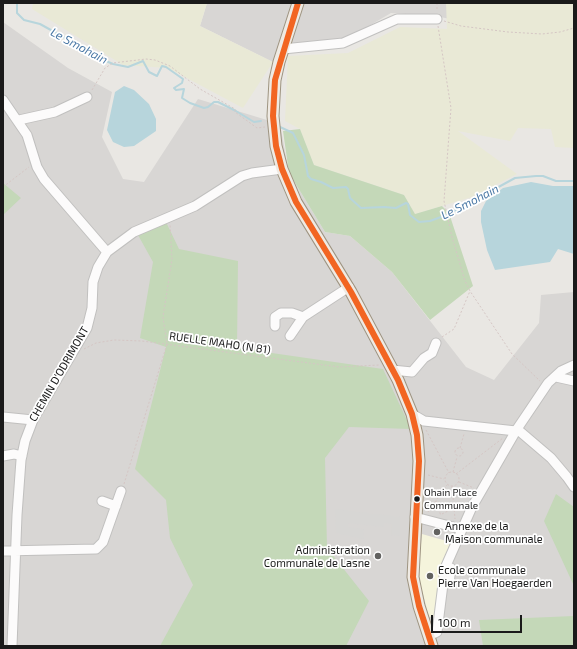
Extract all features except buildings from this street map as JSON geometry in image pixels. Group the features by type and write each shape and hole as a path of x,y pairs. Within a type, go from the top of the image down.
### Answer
{"main road":[{"path":"298,3 278,68 273,101 273,126 276,146 282,169 296,202 349,287 391,367 412,414 422,427 418,472 419,517 413,568 419,606 430,641"}],"street":[{"path":"283,49 343,43 397,19 437,19"},
{"path":"19,120 55,112 87,97"},
{"path":"3,100 6,109 19,120 28,135 35,161 44,179 107,252"},
{"name":"CHEMIN D'ODRIMONT","path":"12,646 17,550 17,515 22,456 28,428 87,328 92,308 95,274 107,252 134,232 195,206 242,176 252,173 282,169"},
{"path":"290,336 303,317 349,287"},
{"path":"275,326 275,317 280,313 292,313 303,317"},
{"path":"391,367 412,372 424,358 432,353 436,343"},
{"path":"430,641 437,632 443,582 459,528 515,430 546,387 561,372 574,365"},
{"path":"556,377 574,381"},
{"path":"412,414 420,420 422,427 466,426 515,430 551,458 574,487"},
{"path":"3,417 33,420"},
{"path":"3,456 14,454 22,456"},
{"path":"3,551 96,549 102,542 121,491"},
{"path":"102,501 116,506"},
{"path":"419,517 441,519 459,528"}],"path":[{"path":"546,387 512,354 470,291 465,281 446,214 444,201 451,108 437,19 462,26 508,32 542,34 560,32 574,28"},
{"path":"87,97 105,68 112,63 146,59 155,60 170,66 200,89 235,110 257,128 273,126"},
{"path":"3,187 35,161"},
{"path":"121,491 167,344 163,317 172,259 169,216"},
{"path":"436,343 454,329 470,291"},
{"name":"RUELLE MAHO (N 81)","path":"81,352 86,347 96,343 114,340 167,344 339,367 391,367"},
{"path":"453,472 458,456 462,454 460,448 466,426"},
{"path":"422,427 426,430 449,473"},
{"path":"456,474 515,430"},
{"path":"458,456 455,451 460,448"},
{"path":"418,472 444,479 447,484 452,486"},
{"path":"444,479 449,473 453,472 458,476 458,482"},
{"path":"458,482 481,490"},
{"path":"452,486 458,482"},
{"path":"419,517 436,500 447,484"},
{"path":"452,486 454,508 459,528"},
{"path":"436,500 441,519 454,508"}],"shaded area":[{"path":"33,3 207,3 200,26 273,62 243,108 168,68 123,65 32,9"},
{"path":"207,3 488,3 487,26 435,16 391,13 345,40 281,48 273,62 200,26"},
{"path":"446,3 574,3 574,148 555,147 551,129 518,128 510,141 458,131 517,174 472,197 415,214 404,195 314,165 300,129 285,121 288,56 348,53 400,27 447,29"},
{"path":"3,22 68,68 112,92 102,137 123,179 144,182 198,99 280,124 289,173 325,232 350,236 392,272 466,367 494,380 539,323 541,295 574,292 574,646 3,646"},
{"path":"300,129 314,165 404,195 415,214 442,206 449,213 473,286 430,320 392,272 350,236 325,232 289,173 283,131"},
{"path":"3,183 21,198 3,215"},
{"path":"166,222 179,249 238,261 237,348 383,369 411,429 349,427 325,458 327,548 369,601 346,646 160,646 193,585 170,538 166,500 135,469 166,347 140,338 153,262 138,235"},
{"path":"556,494 574,507 574,586 544,521"},
{"path":"335,509 400,517 400,536 391,535 392,524 384,523 384,527 348,523 348,527 364,529 363,539 336,533"},
{"name":"Ecole communale Pierre Van Hoegaerden","path":"422,534 450,542 443,565 436,616 429,617 418,575"},
{"path":"574,616 574,646 483,646 479,620"}],"water":[{"path":"124,86 134,90 149,104 156,119 156,131 134,146 124,147 113,142 107,130 115,92"},
{"path":"531,182 553,186 574,186 574,254 558,249 550,262 495,270 487,250 481,222 481,211 486,201 503,188"}],"waterway":[{"name":"Le Smohain","path":"17,3 17,13 24,20 40,24 69,40 83,51 113,64 128,67 143,61 149,72 157,76 162,66 166,67 183,79 182,83 174,88 176,90 184,89 182,98 190,103 204,108 208,107 214,102 218,102 254,122 261,121"},
{"name":"Le Smohain","path":"280,127 293,133 304,155 308,176 311,179 333,188 346,187 350,198 361,208 396,208 406,203 408,204 410,215 419,222 430,221 449,214 515,178 543,176 556,181 574,181"}],"transit line":[{"path":"298,3 275,80 273,116 276,146 282,169 296,202 351,292 398,380 412,414 417,435 419,461 413,577 419,606 432,646"}],"place":[{"name":"Ohain Place Communale","path":"417,499"},
{"name":"Annexe de la Maison communale","path":"437,532"},
{"name":"Administration Communale de Lasne","path":"378,556"},
{"name":"Ecole communale Pierre Van Hoegaerden","path":"430,576"}]}
